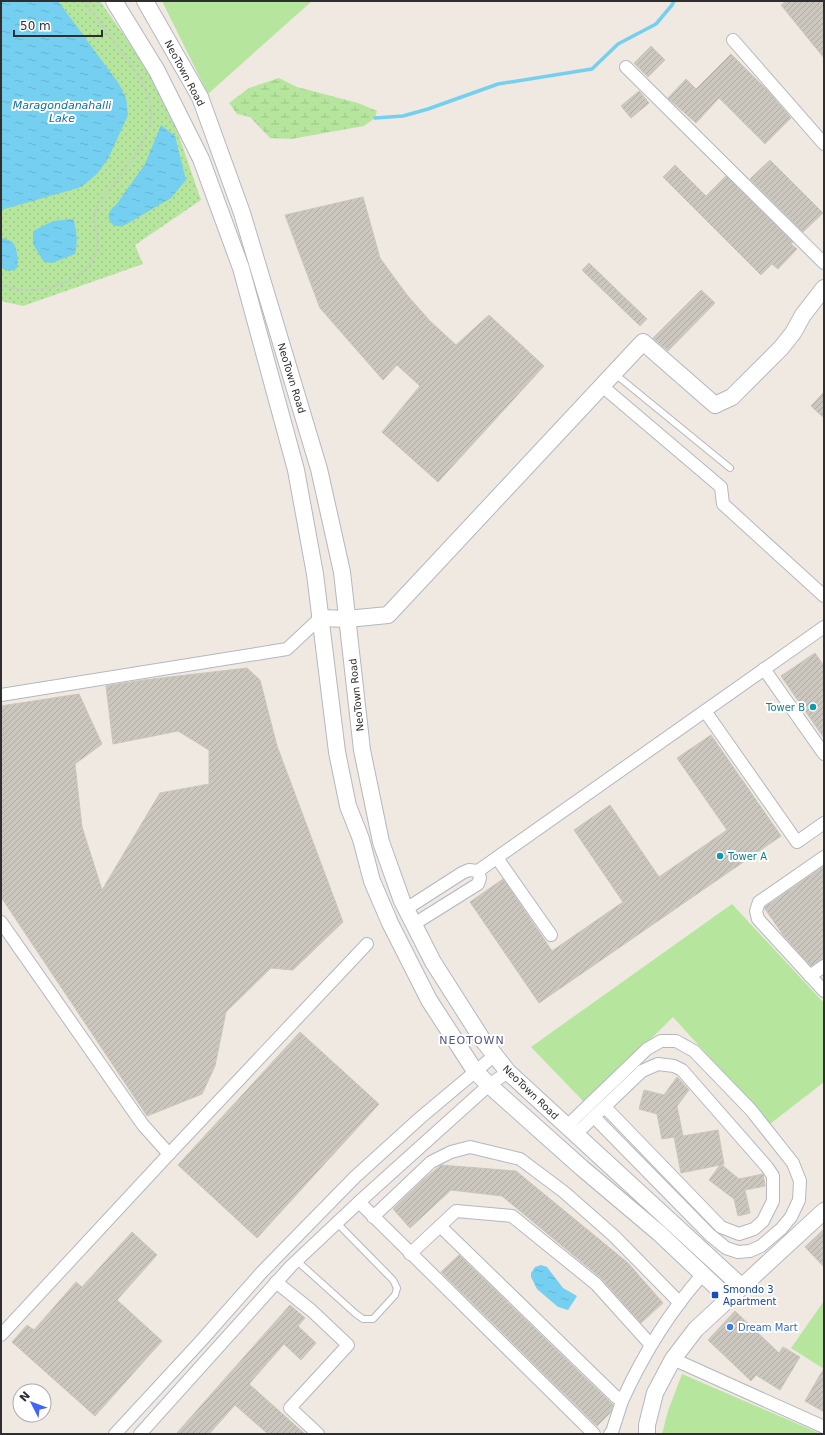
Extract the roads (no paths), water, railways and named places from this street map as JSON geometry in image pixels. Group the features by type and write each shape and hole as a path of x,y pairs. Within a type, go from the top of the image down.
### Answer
{"street":[{"name":"NeoTown Road","path":"114,1 157,71 202,159 241,268 296,470 315,574 337,752 348,806 361,839 372,881 390,923 429,1000 476,1071 489,1085 582,1168 659,1232 703,1281 729,1299"},
{"name":"NeoTown Road","path":"144,1 200,97 242,212 319,469 342,572 362,750 381,842 406,909 433,962 482,1040 508,1072 742,1287"},
{"path":"732,40 824,144"},
{"path":"626,68 824,263"},
{"path":"1,695 287,649 320,618 347,619 388,615 643,342 715,405 732,397 781,348 803,315 824,288"},
{"path":"602,386 721,486 723,504 824,596"},
{"path":"478,872 824,627"},
{"path":"764,669 824,754"},
{"path":"705,711 797,842 824,823"},
{"path":"824,857 759,902 756,911 758,919 824,991"},
{"path":"496,858 551,935"},
{"path":"406,909 462,873 469,870 478,872"},
{"path":"414,924 478,884 480,878 478,872"},
{"path":"1,922 143,1125 169,1154"},
{"path":"1,1335 367,944"},
{"path":"810,976 824,966"},
{"path":"571,1130 647,1049 661,1041 676,1041 694,1050 751,1110 793,1163 800,1181 799,1200 791,1217 781,1229 761,1246 750,1251 738,1252 726,1248 710,1235 594,1117"},
{"path":"115,1434 201,1341 261,1273 355,1177 495,1055"},
{"path":"571,1130 594,1117 642,1071 658,1064 674,1066 682,1070 767,1167 773,1176 773,1202 763,1221 754,1229 739,1234 721,1227 605,1107"},
{"path":"140,1434 296,1260 489,1085 508,1072"},
{"path":"371,1214 432,1162 451,1152 470,1148 520,1159 564,1192 614,1236 680,1303"},
{"path":"359,1202 594,1434"},
{"path":"410,1254 456,1211 512,1216 596,1284 650,1345"},
{"path":"646,1434 655,1393 674,1359 696,1329 824,1211"},
{"path":"440,1226 615,1396 622,1401"},
{"path":"610,1434 622,1401 650,1345 680,1303 703,1281"},
{"path":"276,1282 312,1311 348,1345 290,1408 318,1434"},
{"path":"674,1359 824,1427"}],"lane":[{"path":"614,373 730,468"},
{"path":"296,1260 356,1314 363,1319 373,1319 395,1295 397,1288 393,1280 337,1223"}],"water":[{"name":"Maragondanahalli Lake","path":"1,1 58,1 119,84 126,98 128,115 108,159 97,174 85,184 78,188 1,210"},
{"path":"161,125 175,136 186,180 171,198 125,225 115,226 110,221 109,213 145,164"},
{"path":"73,219 77,236 75,254 52,263 44,262 33,244 33,231 53,221"},
{"path":"1,238 12,242 17,252 17,268 10,271 1,268"},
{"path":"541,1265 547,1267 563,1288 577,1296 568,1310 558,1307 537,1289 531,1277 531,1273 535,1267"}],"waterway":[{"path":"375,118 403,116 428,109 498,84 592,69 618,44 656,24 674,1"}],"place":[{"name":"Tower B","path":"813,707"},
{"name":"Tower A","path":"720,856"},
{"name":"Smondo 3 Apartment","path":"715,1295"},
{"name":"Dream Mart","path":"730,1327"}],"district":[{"name":"NEOTOWN","path":"472,1040"}]}
